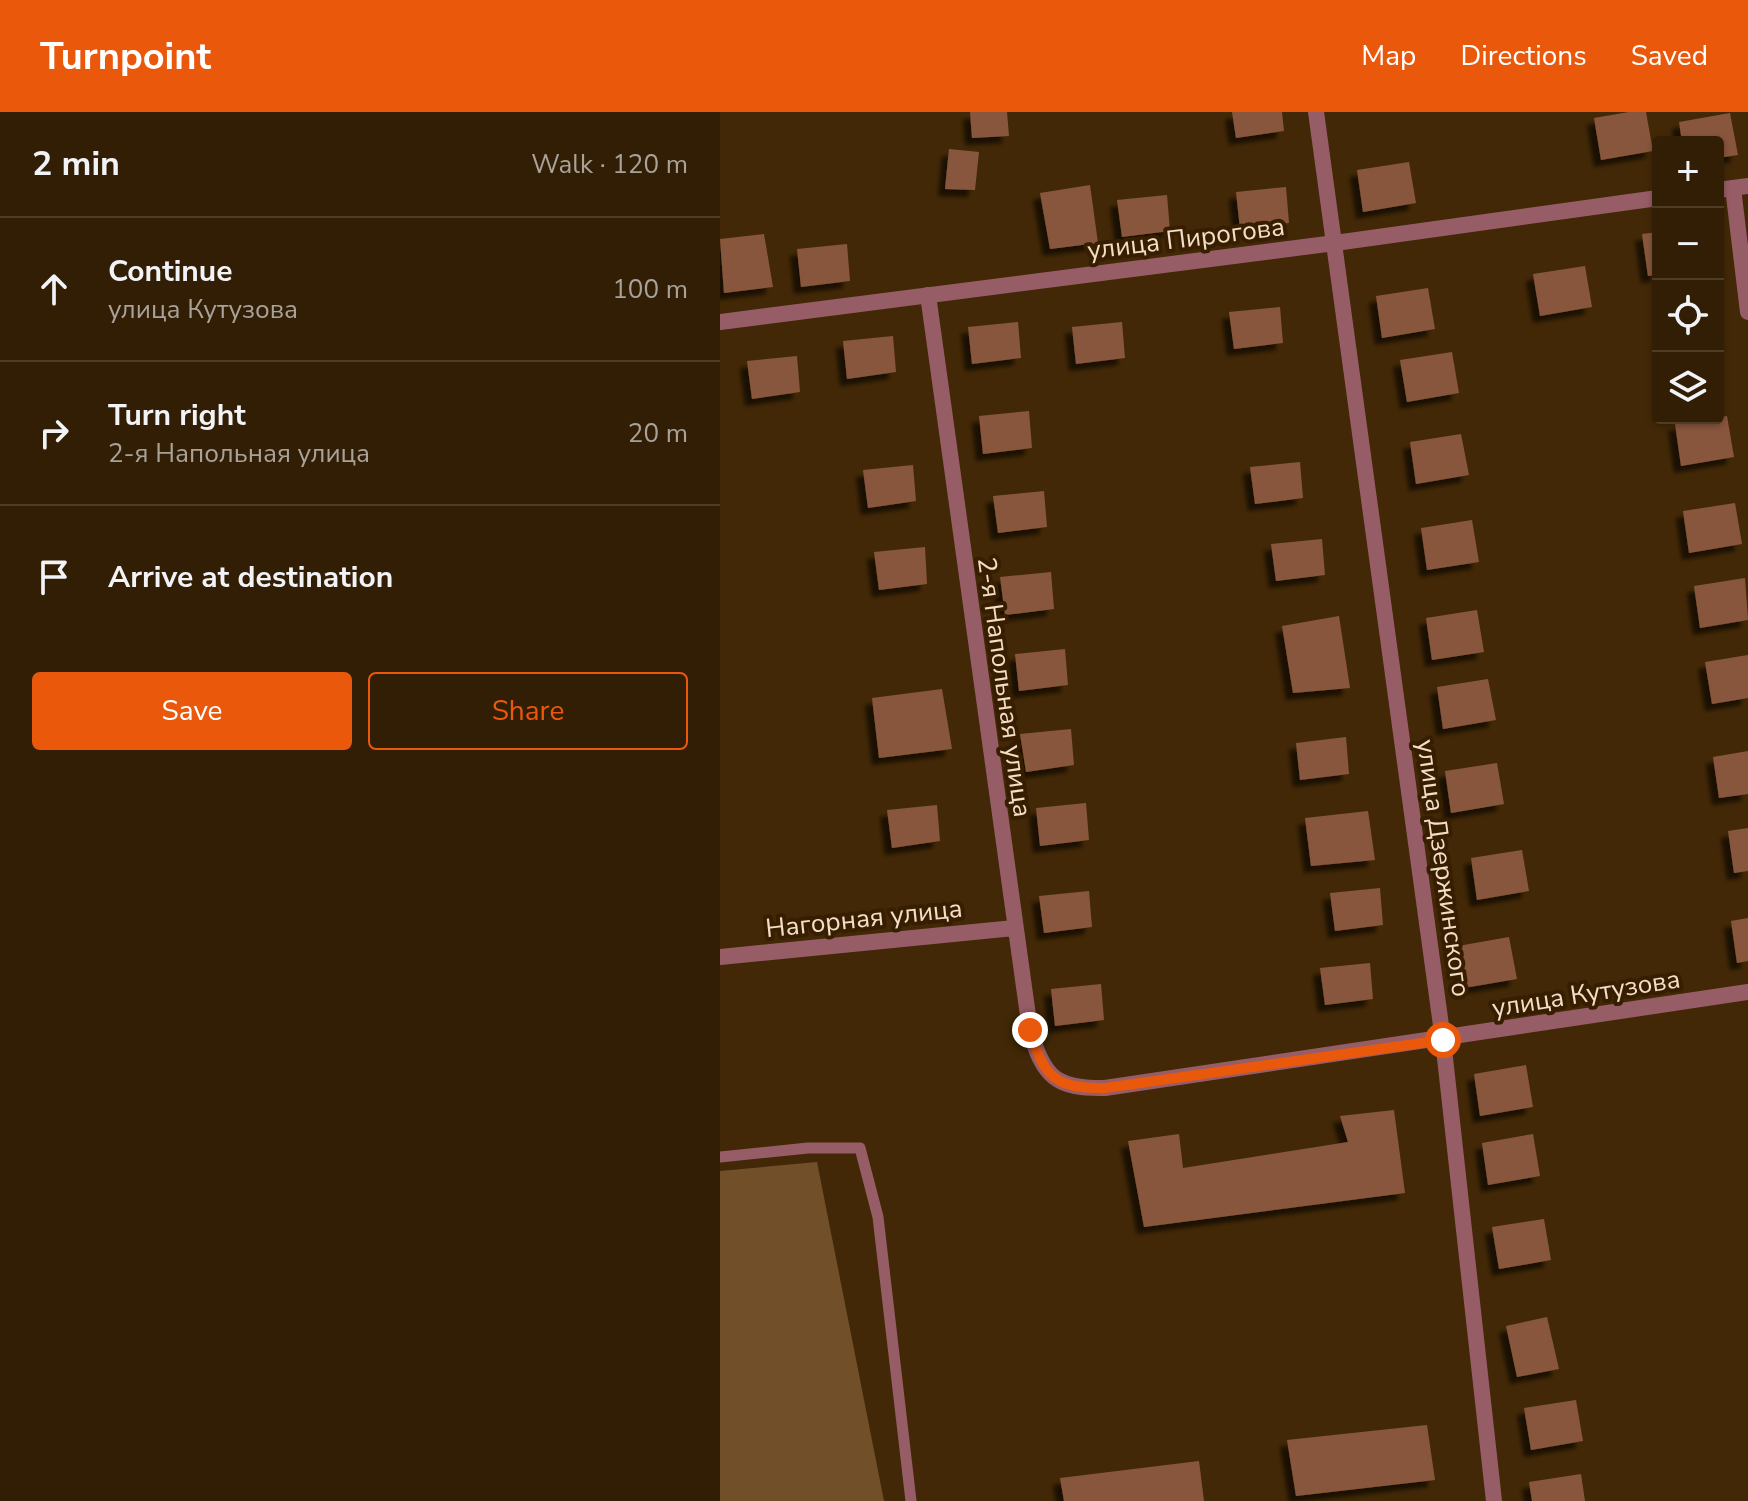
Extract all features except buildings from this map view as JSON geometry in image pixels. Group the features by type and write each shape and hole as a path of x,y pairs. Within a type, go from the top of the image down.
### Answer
{"street":[{"name":"улица Дзержинского","path":"1316,112 1443,1040 1494,1501"},
{"path":"1733,188 1748,312"},
{"name":"улица Пирогова","path":"720,322 1652,199"},
{"name":"2-я Напольная улица","path":"928,295 1030,1030 1038,1058 1054,1078"},
{"name":"Нагорная улица","path":"720,957 1014,928"},
{"name":"улица Кутузова","path":"1054,1078 1077,1089 1105,1088 1443,1040 1748,992"}],"lane":[{"path":"720,1157 808,1148 860,1148 878,1217 911,1501"}],"shaded area":[{"path":"817,1162 884,1501 720,1501 720,1171"}],"route":[{"path":"1030,1030 1038,1058 1054,1078 1077,1089 1105,1088 1443,1040"}]}
